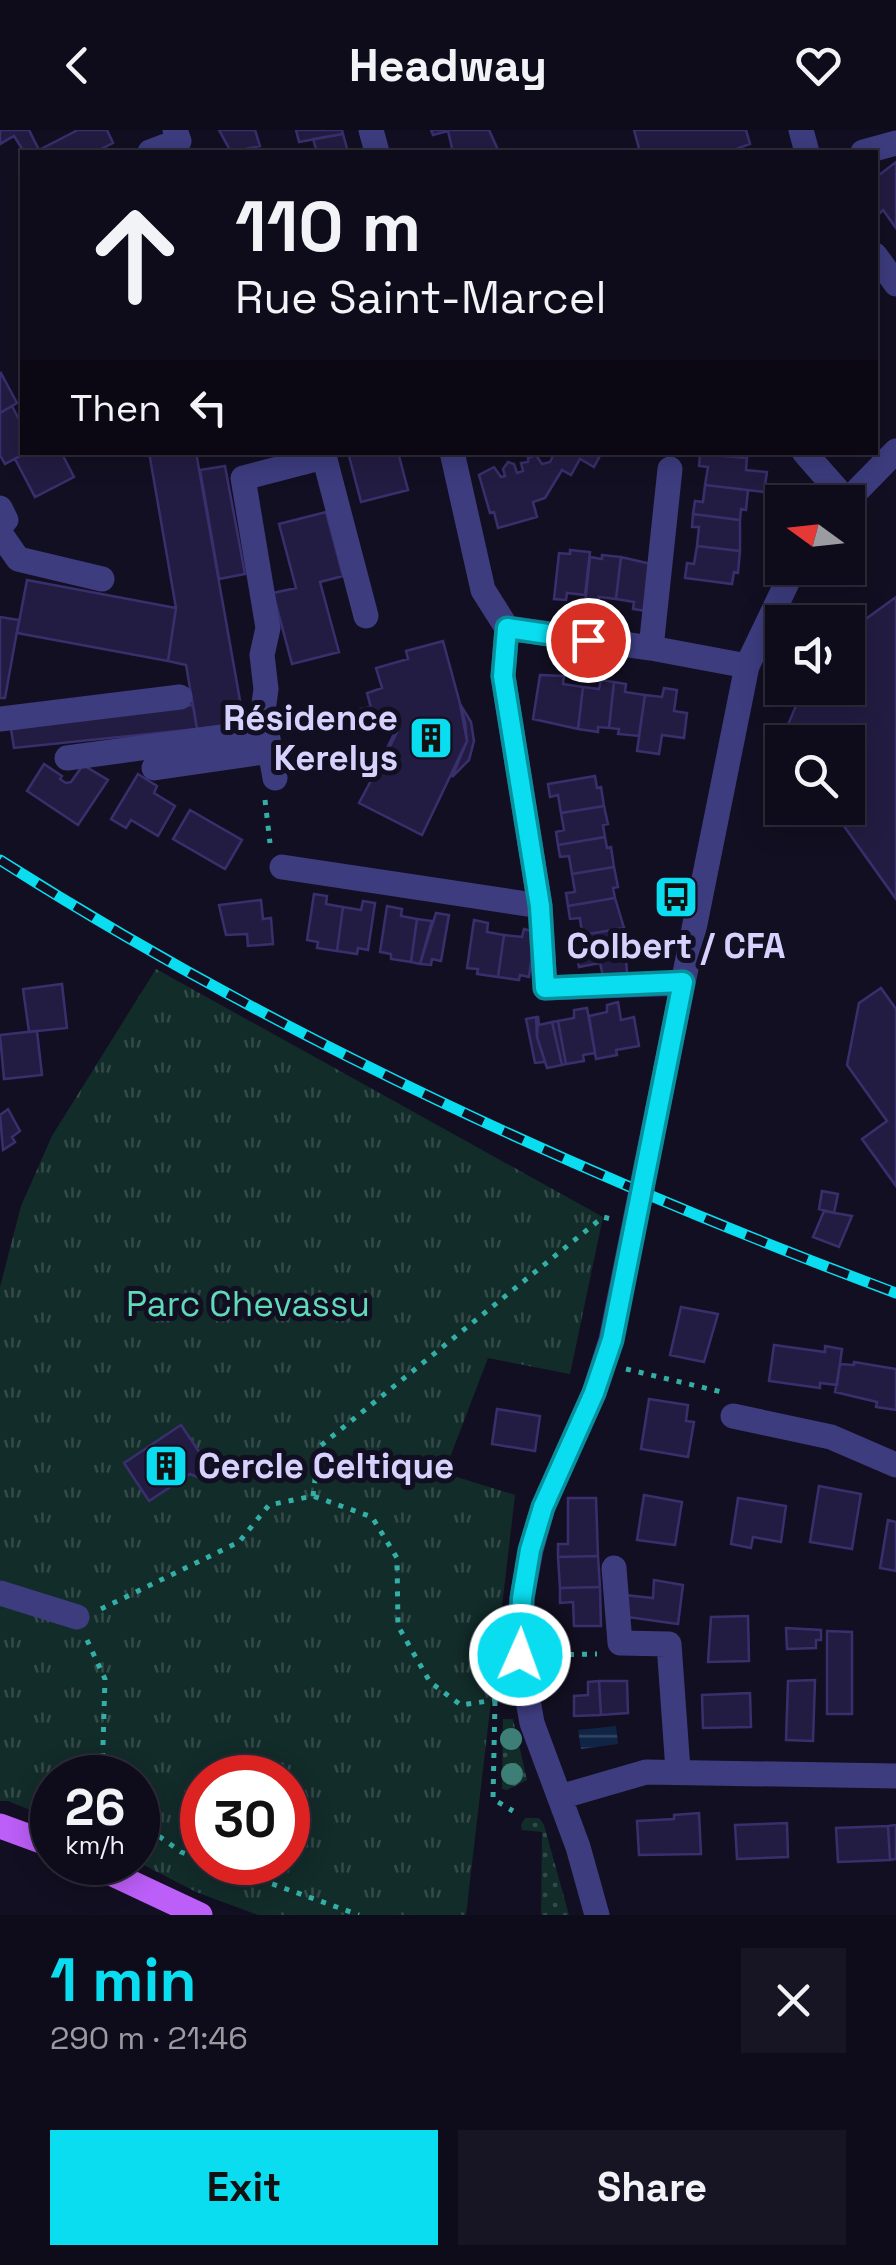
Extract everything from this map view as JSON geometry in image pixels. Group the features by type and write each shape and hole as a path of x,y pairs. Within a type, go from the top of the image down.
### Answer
{"main road":[{"path":"0,1826 30,1837"},
{"path":"136,1885 200,1915"}],"street":[{"path":"155,150 179,141 175,130"},
{"path":"870,150 896,143"},
{"path":"878,259 896,284"},
{"path":"863,485 896,451"},
{"path":"275,778 262,655 268,628 244,478 323,455 366,616"},
{"path":"453,455 484,590 507,628 503,676 540,906 545,988 683,982"},
{"path":"807,455 832,485"},
{"path":"651,648 670,469"},
{"path":"2,522 18,559 102,579"},
{"path":"597,1915 578,1847 532,1723 520,1655 522,1598 543,1507 594,1393 612,1340 747,666 786,585"},
{"path":"507,628 747,666"},
{"path":"0,720 180,697"},
{"path":"67,758 269,741"},
{"path":"154,768 269,741"},
{"path":"282,867 540,906"},
{"path":"733,1416 832,1437 896,1464"},
{"path":"614,1568 620,1643 669,1644 678,1770"},
{"path":"0,1593 76,1617"},
{"path":"560,1797 646,1772 678,1770 896,1776"}],"path":[{"path":"275,778 263,786 270,848 282,867"},
{"path":"313,1496 319,1447 602,1217 634,1223"},
{"path":"648,1376 730,1394 733,1416"},
{"path":"103,1755 105,1679 76,1617 112,1606 239,1542 270,1505 313,1496 372,1518 396,1558 398,1626 430,1682 461,1706 527,1696"},
{"path":"520,1655 606,1654 620,1643"},
{"path":"495,1700 494,1799 513,1811"},
{"path":"276,1885 359,1915"}],"green space":[{"name":"Parc Chevassu","path":"156,969 603,1217 570,1374 488,1358 444,1473 515,1495 466,1915 258,1915 182,1885 310,1885 310,1755 180,1755 180,1884 160,1873 160,1755 30,1755 30,1810 0,1801 0,1287 21,1206 52,1136"},
{"path":"503,1719 513,1719 527,1780 507,1790 502,1789"},
{"path":"525,1818 539,1818 544,1825 569,1915 541,1915 542,1832 522,1830"}],"water":[{"path":"616,1726 618,1744 581,1749 578,1730"}],"building":[{"path":"0,130 29,130 39,150 23,150 14,136 0,144"},
{"path":"78,130 107,130 113,143 99,150 39,150"},
{"path":"219,130 255,130 260,146 230,150"},
{"path":"296,130 342,130 343,134 299,142"},
{"path":"431,130 489,130 498,150 446,150 452,148 448,131 433,135"},
{"path":"634,130 746,130 750,144 734,150 639,150"},
{"path":"343,134 347,150 316,150 313,139"},
{"path":"896,162 896,228 883,210 878,213 878,176"},
{"path":"0,374 17,403 0,413"},
{"path":"12,406 20,421 22,455 5,464 0,455 0,413"},
{"path":"22,455 63,455 74,477 35,497 15,459"},
{"path":"150,455 197,455 244,723 197,729 186,665 168,661 176,608"},
{"path":"349,455 399,455 408,490 361,502"},
{"path":"536,455 542,464 550,462 554,455 600,455 594,467 580,459 571,475 562,470 545,498 533,502 537,517 498,528 479,475 494,467 501,477 505,476 503,469 508,462 514,464 517,473 523,471 521,463"},
{"path":"700,455 747,458 746,470 767,472 764,492 705,485 708,467 699,466"},
{"path":"225,466 245,574 219,579 200,470"},
{"path":"705,485 748,490 746,510 741,509 740,520 693,514 695,501 703,502"},
{"path":"326,512 343,576 320,582 339,652 292,664 273,593 296,588 279,524"},
{"path":"693,514 740,520 740,551 697,546 699,527 692,527"},
{"path":"697,546 740,551 738,573 734,572 732,584 685,578 687,563 694,564"},
{"path":"570,550 590,552 585,595 567,593 566,600 554,599 559,553 570,554"},
{"path":"602,555 621,557 616,599 599,597 598,605 585,604 590,557 602,559"},
{"path":"621,557 651,564 646,611 633,609 634,602 616,599"},
{"path":"27,580 176,608 168,661 17,633"},
{"path":"896,597 896,899 843,825 865,825 865,725 788,725 796,705 865,705 865,620"},
{"path":"0,617 19,620 5,698 0,698"},
{"name":"Résidence Kerelys","path":"443,641 467,741 422,835 359,803 397,732 393,718 375,723 367,693 382,688 376,668 408,659 406,651"},
{"path":"540,675 564,676 563,684 583,687 578,729 533,719"},
{"path":"601,680 614,682 609,728 598,727 598,732 578,729 583,687 599,689"},
{"path":"614,682 626,684 625,692 645,695 639,736 618,734 619,729 609,728"},
{"path":"664,688 677,690 674,711 687,713 684,738 662,735 659,754 637,751 645,695 662,697"},
{"path":"460,704 471,722 474,741 469,760 452,777 467,741"},
{"path":"193,705 197,729 14,748 11,729"},
{"path":"370,707 375,723 365,725 361,709"},
{"path":"391,718 397,732 374,779 395,732"},
{"path":"44,764 66,783 83,765 108,780 78,825 27,791"},
{"path":"138,774 157,786 154,793 175,806 158,836 131,820 126,828 111,819"},
{"path":"595,776 604,806 561,813 558,795 550,797 548,784"},
{"path":"604,806 608,824 603,825 605,837 558,845 556,832 564,830 561,813"},
{"path":"190,810 242,840 225,869 173,839"},
{"path":"605,837 614,867 572,874 569,856 560,857 558,845"},
{"path":"614,867 618,887 613,888 615,898 568,906 566,893 575,892 572,874"},
{"path":"314,894 327,896 326,904 343,907 337,951 317,948 318,942 307,940"},
{"path":"615,898 624,928 582,935 580,918 570,919 568,906"},
{"path":"261,900 263,919 271,918 273,944 248,946 247,934 226,935 219,905"},
{"path":"363,901 375,903 368,950 358,948 357,954 337,951 343,907 361,910"},
{"path":"387,906 402,909 401,916 417,919 411,962 391,959 391,954 380,952"},
{"path":"436,913 449,915 441,961 432,959 431,965 420,964"},
{"path":"417,919 432,921 420,964 411,962"},
{"path":"474,920 488,923 487,932 504,935 498,977 467,968"},
{"path":"624,928 627,973 603,976 600,963 579,967 576,955 585,953 582,935"},
{"path":"524,929 535,932 529,977 498,977 504,935 522,937"},
{"path":"62,984 67,1028 29,1032 23,989"},
{"path":"881,988 896,1009 896,1186 862,1139 887,1121 847,1065 859,1003"},
{"path":"618,1002 621,1020 634,1017 639,1046 596,1059 589,1016 607,1012 607,1005"},
{"path":"587,1008 595,1053 583,1055 584,1061 566,1064 558,1021 574,1018 574,1010"},
{"path":"538,1016 539,1025 552,1022 562,1065 547,1068 537,1037"},
{"path":"536,1017 545,1062 535,1063 526,1019"},
{"path":"558,1021 566,1064 562,1065 552,1022"},
{"path":"37,1031 42,1075 4,1079 0,1035"},
{"path":"8,1109 20,1131 12,1137 15,1142 3,1150 0,1115"},
{"path":"822,1191 838,1194 834,1213 819,1209"},
{"path":"824,1211 852,1216 839,1247 813,1237"},
{"path":"681,1307 718,1314 704,1362 670,1355"},
{"path":"774,1345 825,1352 825,1346 842,1349 837,1385 820,1383 820,1388 769,1381"},
{"path":"854,1362 896,1369 896,1410 835,1392 840,1364"},
{"path":"649,1399 688,1405 686,1421 694,1422 688,1457 641,1449"},
{"path":"497,1409 540,1416 535,1451 492,1444"},
{"name":"Cercle Celtique","path":"181,1425 207,1469 197,1477 190,1474 149,1501 124,1463"},
{"path":"819,1486 861,1494 852,1549 810,1542"},
{"path":"644,1495 682,1502 675,1545 637,1540"},
{"path":"568,1498 596,1498 598,1556 558,1557 558,1544 568,1544"},
{"path":"738,1498 786,1506 781,1542 753,1537 751,1548 731,1544"},
{"path":"888,1520 896,1522 896,1571 880,1568"},
{"path":"598,1556 600,1587 560,1588 558,1557"},
{"path":"654,1580 683,1585 678,1624 627,1617 624,1595 653,1598"},
{"path":"600,1587 601,1626 574,1626 573,1602 560,1603 560,1588"},
{"path":"748,1616 749,1661 708,1662 711,1617"},
{"path":"786,1628 821,1630 821,1640 816,1640 816,1648 787,1649"},
{"path":"827,1631 852,1632 852,1714 827,1714"},
{"path":"815,1680 813,1741 786,1740 788,1681"},
{"path":"599,1681 601,1715 574,1716 574,1696 588,1695 588,1682"},
{"path":"599,1681 627,1681 628,1713 601,1715"},
{"path":"750,1693 751,1727 703,1728 702,1695"},
{"path":"699,1813 701,1854 639,1855 637,1821"},
{"path":"787,1823 788,1857 737,1859 735,1825"},
{"path":"896,1825 896,1859 890,1860 888,1826"},
{"path":"888,1826 890,1860 838,1862 836,1828"}],"railway":[{"path":"0,860 214,986 436,1100 664,1201 896,1293"}],"place":[{"name":"Résidence Kerelys","path":"431,738"},
{"name":"Colbert / CFA","path":"676,897"},
{"name":"Cercle Celtique","path":"166,1466"}],"route":[{"path":"520,1655 522,1598 530,1550 543,1507 594,1393 612,1340 683,982 545,988 540,906 503,676 507,628 588,640"}]}
